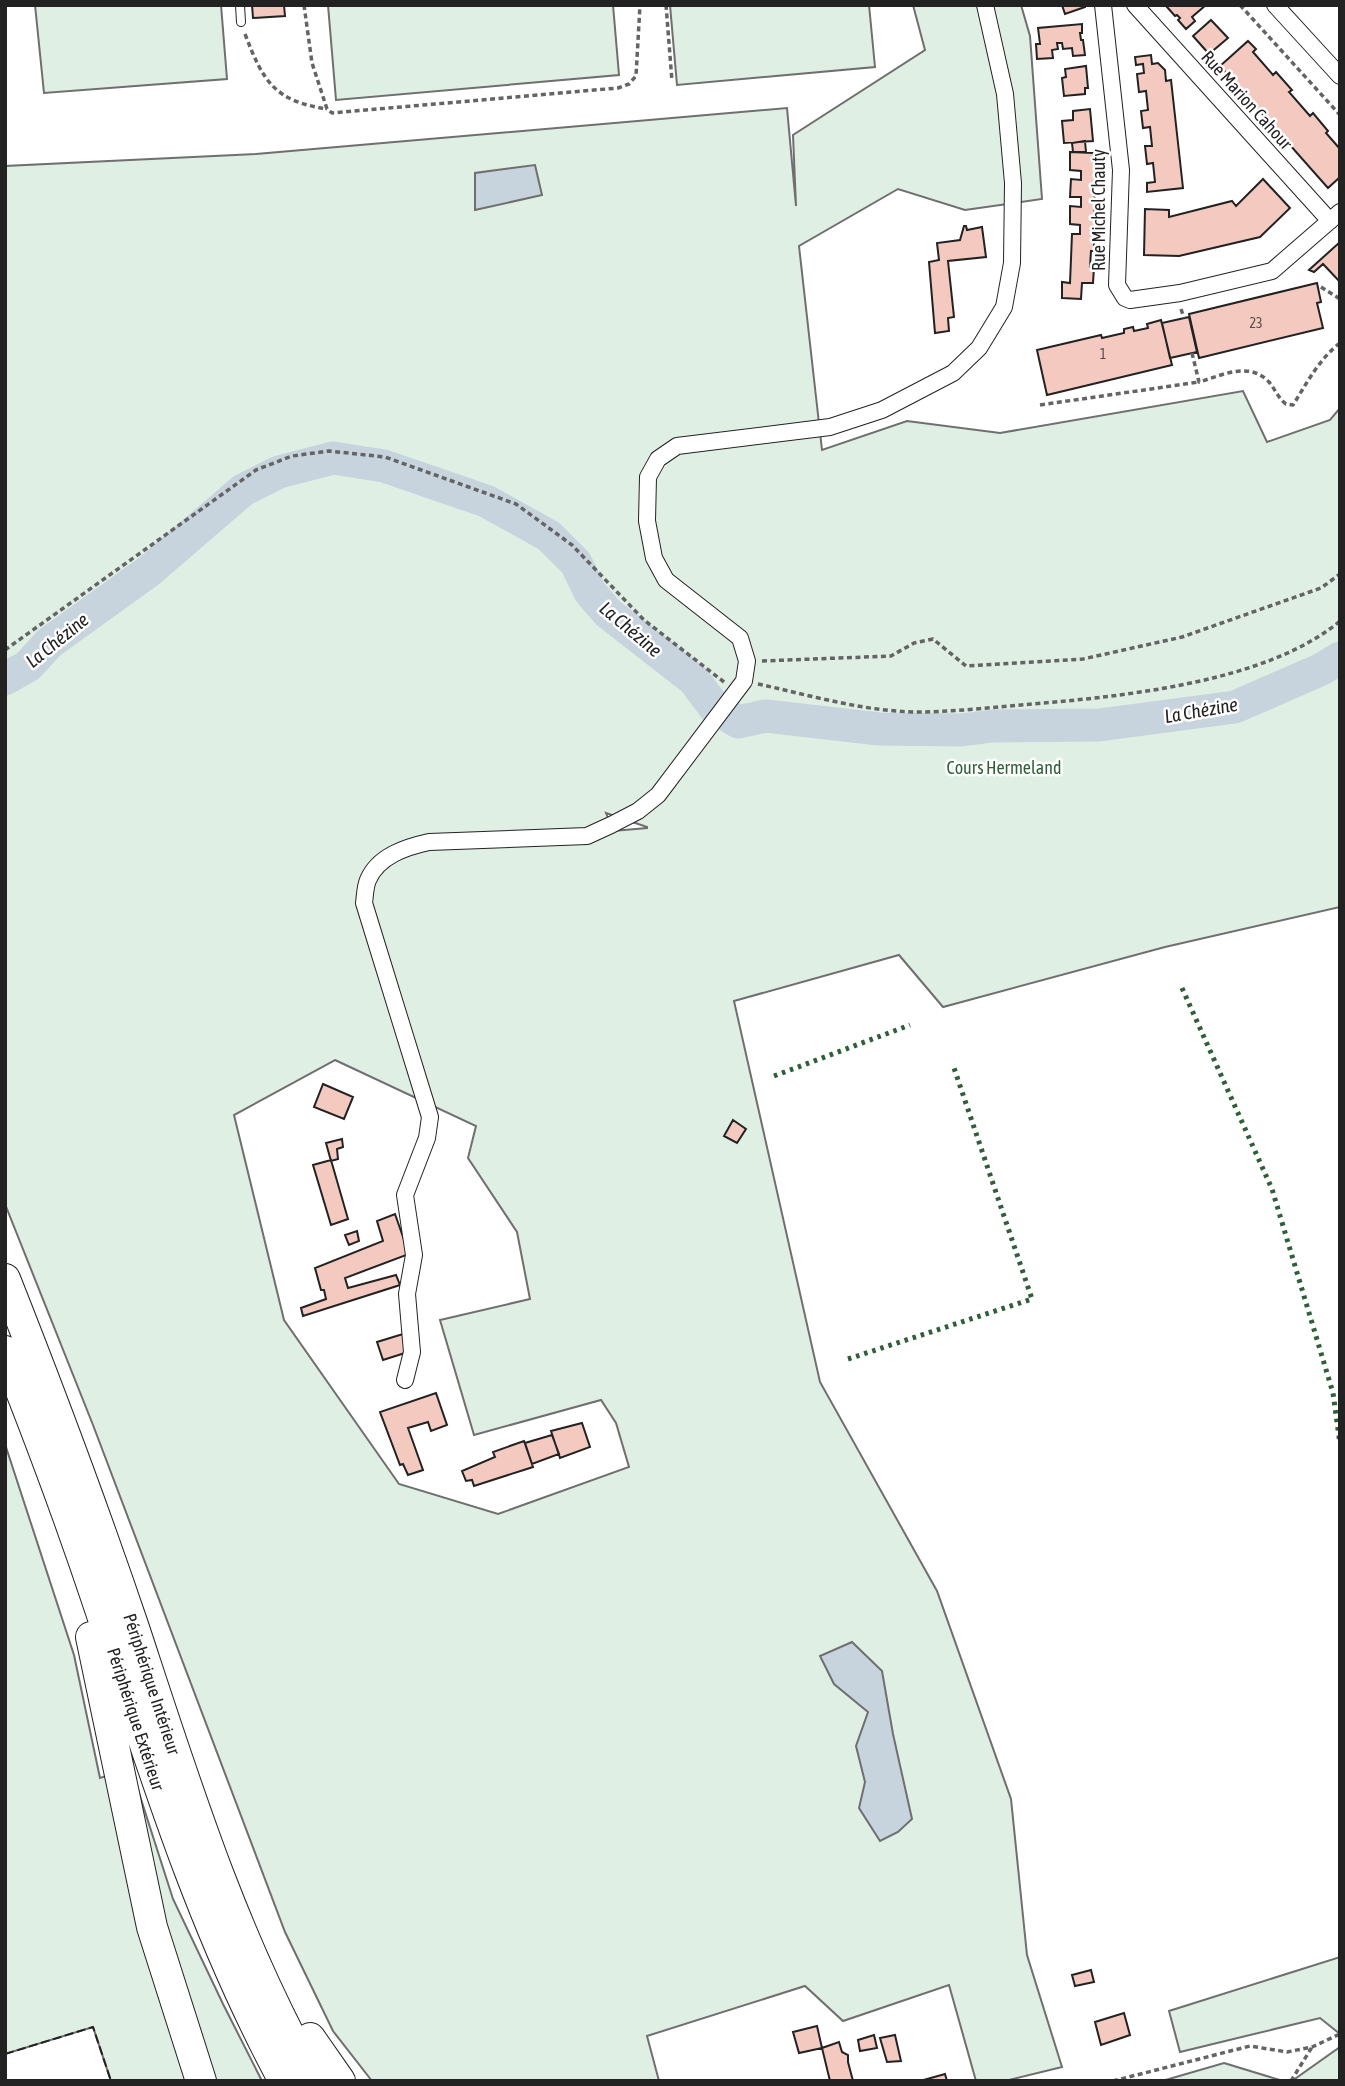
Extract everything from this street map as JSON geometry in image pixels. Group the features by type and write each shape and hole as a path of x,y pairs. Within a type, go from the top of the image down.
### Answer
{"highway":[{"name":"Périphérique Intérieur","path":"5,1279 86,1489 210,1856 261,1976 314,2081"},
{"name":"Périphérique Extérieur","path":"5,1351 49,1465 161,1795 207,1918 243,2001 284,2081"},
{"path":"99,1608 89,1627 149,1914 201,2081"},
{"path":"261,1976 286,1993 307,2033 340,2081"}],"street":[{"path":"405,1380 412,1352 407,1293 414,1255 405,1195 427,1138 430,1117 364,903 368,879 385,859 408,847 587,836 611,825 638,811 658,795 741,686 747,661 740,638 666,580 654,558 647,522 648,478 658,459 677,446 830,427 882,410 953,373 979,348 1004,307 1012,263 1013,196 1006,94 985,5"},
{"name":"Rue Michel Chauty","path":"1103,5 1121,170 1117,285 1125,298 1130,300 1180,293 1272,271 1335,217"},
{"name":"Rue Marion Cahour","path":"1135,5 1335,217"},
{"path":"1275,5 1340,76"}],"lane":[{"path":"240,5 241,22"}],"path":[{"path":"304,5 312,63 327,109"},
{"path":"241,22 265,79 283,96 304,105 327,109 332,113 618,88 629,84 636,76 640,5"},
{"path":"666,5 672,81"},
{"path":"1240,5 1340,115"},
{"path":"1321,288 1340,299"},
{"path":"1040,405 1199,382 1251,370 1266,379 1286,404 1293,405 1314,371 1340,343"},
{"path":"1192,352 1199,382"},
{"path":"5,650 256,470 292,456 330,452 385,457 516,503 572,545 644,620 741,686 914,712 1095,699 1176,686 1264,663 1325,634 1340,621"},
{"path":"747,661 891,656 914,643 933,639 966,666 1083,659 1182,637 1321,588 1340,574"},
{"path":"1113,2081 1250,2046 1287,2052 1312,2047 1340,2034"},
{"path":"1291,2081 1312,2047"}],"green space":[{"path":"35,5 221,5 227,79 44,93"},
{"path":"328,5 613,5 619,75 336,100"},
{"path":"670,5 869,5 875,67 677,85"},
{"name":"Cours Hermeland","path":"913,5 1021,5 1030,36 1042,199 965,210 898,189 799,246 822,450 907,421 1000,433 1243,391 1267,442 1330,420 1340,408 1340,907 1165,947 943,1007 899,955 734,1001 820,1382 937,1591 1011,1799 1027,1955 1062,2067 1005,2081 976,2081 949,1985 843,2021 805,1986 647,2036 659,2081 372,2081 333,2031 285,1932 93,1425 5,1204 5,166 256,154 787,108 796,206 793,135 925,50","holes":["606,813 647,827 647,828 613,831","335,1060 476,1126 468,1158 517,1232 530,1299 440,1320 474,1435 601,1400 616,1423 629,1467 498,1514 399,1484 284,1320 234,1115"]},
{"path":"5,1444 74,1655 100,1778 131,1768 173,1899 262,2081 111,2081 93,2027 5,2054"},
{"path":"1340,1957 1340,2034 1320,2018 1180,2052 1169,2011"},
{"path":"1340,2047 1340,2081 1292,2081"},
{"path":"1224,2063 1283,2081 1162,2081"}],"shaded area":[{"path":"535,165 542,195 475,210 475,173"},
{"path":"852,1642 882,1671 912,1819 898,1832 880,1841 859,1808 865,1782 856,1746 868,1712 834,1684 820,1656"}],"building":[{"path":"252,5 284,5 285,16 253,18"},
{"path":"1062,5 1085,5 1085,7 1065,14"},
{"path":"1206,5 1192,17 1195,21 1186,29 1178,20 1180,18 1167,7"},
{"path":"1211,20 1228,38 1209,54 1193,36"},
{"path":"1082,24 1080,33 1085,55 1073,56 1072,48 1063,49 1062,43 1057,43 1058,49 1052,50 1053,58 1037,59 1036,44 1040,44 1038,28"},
{"path":"1248,41 1256,49 1253,52 1273,75 1276,72 1310,116 1313,113 1340,149 1340,177 1328,188 1220,66"},
{"path":"1151,55 1152,64 1158,63 1165,70 1166,81 1171,80 1183,188 1147,192 1147,183 1155,182 1153,163 1147,164 1145,146 1152,146 1150,127 1143,128 1141,111 1148,110 1146,91 1139,92 1137,74 1144,73 1143,64 1136,65 1135,57"},
{"path":"1086,66 1088,88 1085,88 1085,94 1064,96 1062,78 1066,77 1065,69"},
{"path":"1090,109 1093,141 1064,143 1062,121 1073,120 1073,111"},
{"path":"1085,141 1086,152 1073,152 1072,143"},
{"path":"1070,152 1094,153 1095,163 1094,251 1091,251 1090,267 1094,267 1093,283 1082,283 1081,299 1062,298 1062,282 1070,283 1072,234 1080,234 1080,225 1070,224 1070,206 1081,207 1081,197 1070,197 1071,179 1081,180 1081,171 1070,170"},
{"path":"1263,179 1290,208 1260,237 1179,256 1144,255 1145,209 1169,210 1169,217 1232,201 1236,206"},
{"path":"964,226 967,230 982,227 986,257 948,261 954,317 948,318 949,331 935,333 929,262 939,260 937,243 960,240"},
{"path":"1340,242 1340,282 1323,264 1314,272 1309,270"},
{"path":"1317,283 1321,302 1317,303 1323,328 1199,358 1189,314"},
{"path":"1189,317 1197,352 1170,358 1162,323"},
{"path":"1161,320 1172,365 1047,395 1037,350 1101,335 1102,338 1124,333 1124,329 1133,327 1134,331 1148,328 1147,324"},
{"path":"323,1084 353,1097 344,1119 314,1107"},
{"path":"733,1120 746,1129 737,1143 724,1136"},
{"path":"342,1139 343,1147 337,1149 338,1159 331,1161 326,1143"},
{"path":"331,1160 348,1219 331,1225 313,1165"},
{"path":"395,1214 409,1254 345,1278 348,1288 396,1275 400,1285 303,1316 301,1308 326,1299 315,1268 383,1241 377,1221"},
{"path":"357,1231 359,1241 349,1245 345,1235"},
{"path":"403,1334 408,1352 383,1360 377,1342"},
{"path":"436,1393 447,1425 431,1431 428,1422 408,1428 423,1470 408,1475 403,1464 400,1465 380,1412"},
{"path":"582,1423 590,1447 560,1458 551,1431"},
{"path":"552,1435 559,1454 532,1464 525,1443"},
{"path":"524,1441 533,1467 474,1486 472,1480 466,1481 462,1471 495,1457 493,1452"},
{"path":"1091,1970 1094,1982 1075,1986 1072,1975"},
{"path":"1124,2013 1130,2035 1101,2045 1095,2022"},
{"path":"817,2026 822,2048 799,2053 793,2032"},
{"path":"874,2035 877,2048 860,2051 858,2040"},
{"path":"895,2035 901,2061 887,2062 880,2038"},
{"path":"839,2042 842,2052 848,2055 853,2081 830,2081 822,2048"},
{"path":"945,2074 947,2081 920,2081"}],"waterway":[{"name":"La Chézine","path":"5,679 28,666 49,643 149,571 243,490 279,472 333,458 384,466 486,501 549,536 576,563 590,592 608,613 694,680 715,708 738,722 766,716 879,729 961,730 993,726 1099,725 1235,707 1322,669 1340,658"}],"hedge":[{"path":"1182,988 1272,1189 1333,1393 1340,1444"},
{"path":"774,1076 910,1025"},
{"path":"848,1359 1032,1299 953,1065"}],"fence":[{"path":"5,2054 93,2027 111,2081"}]}
